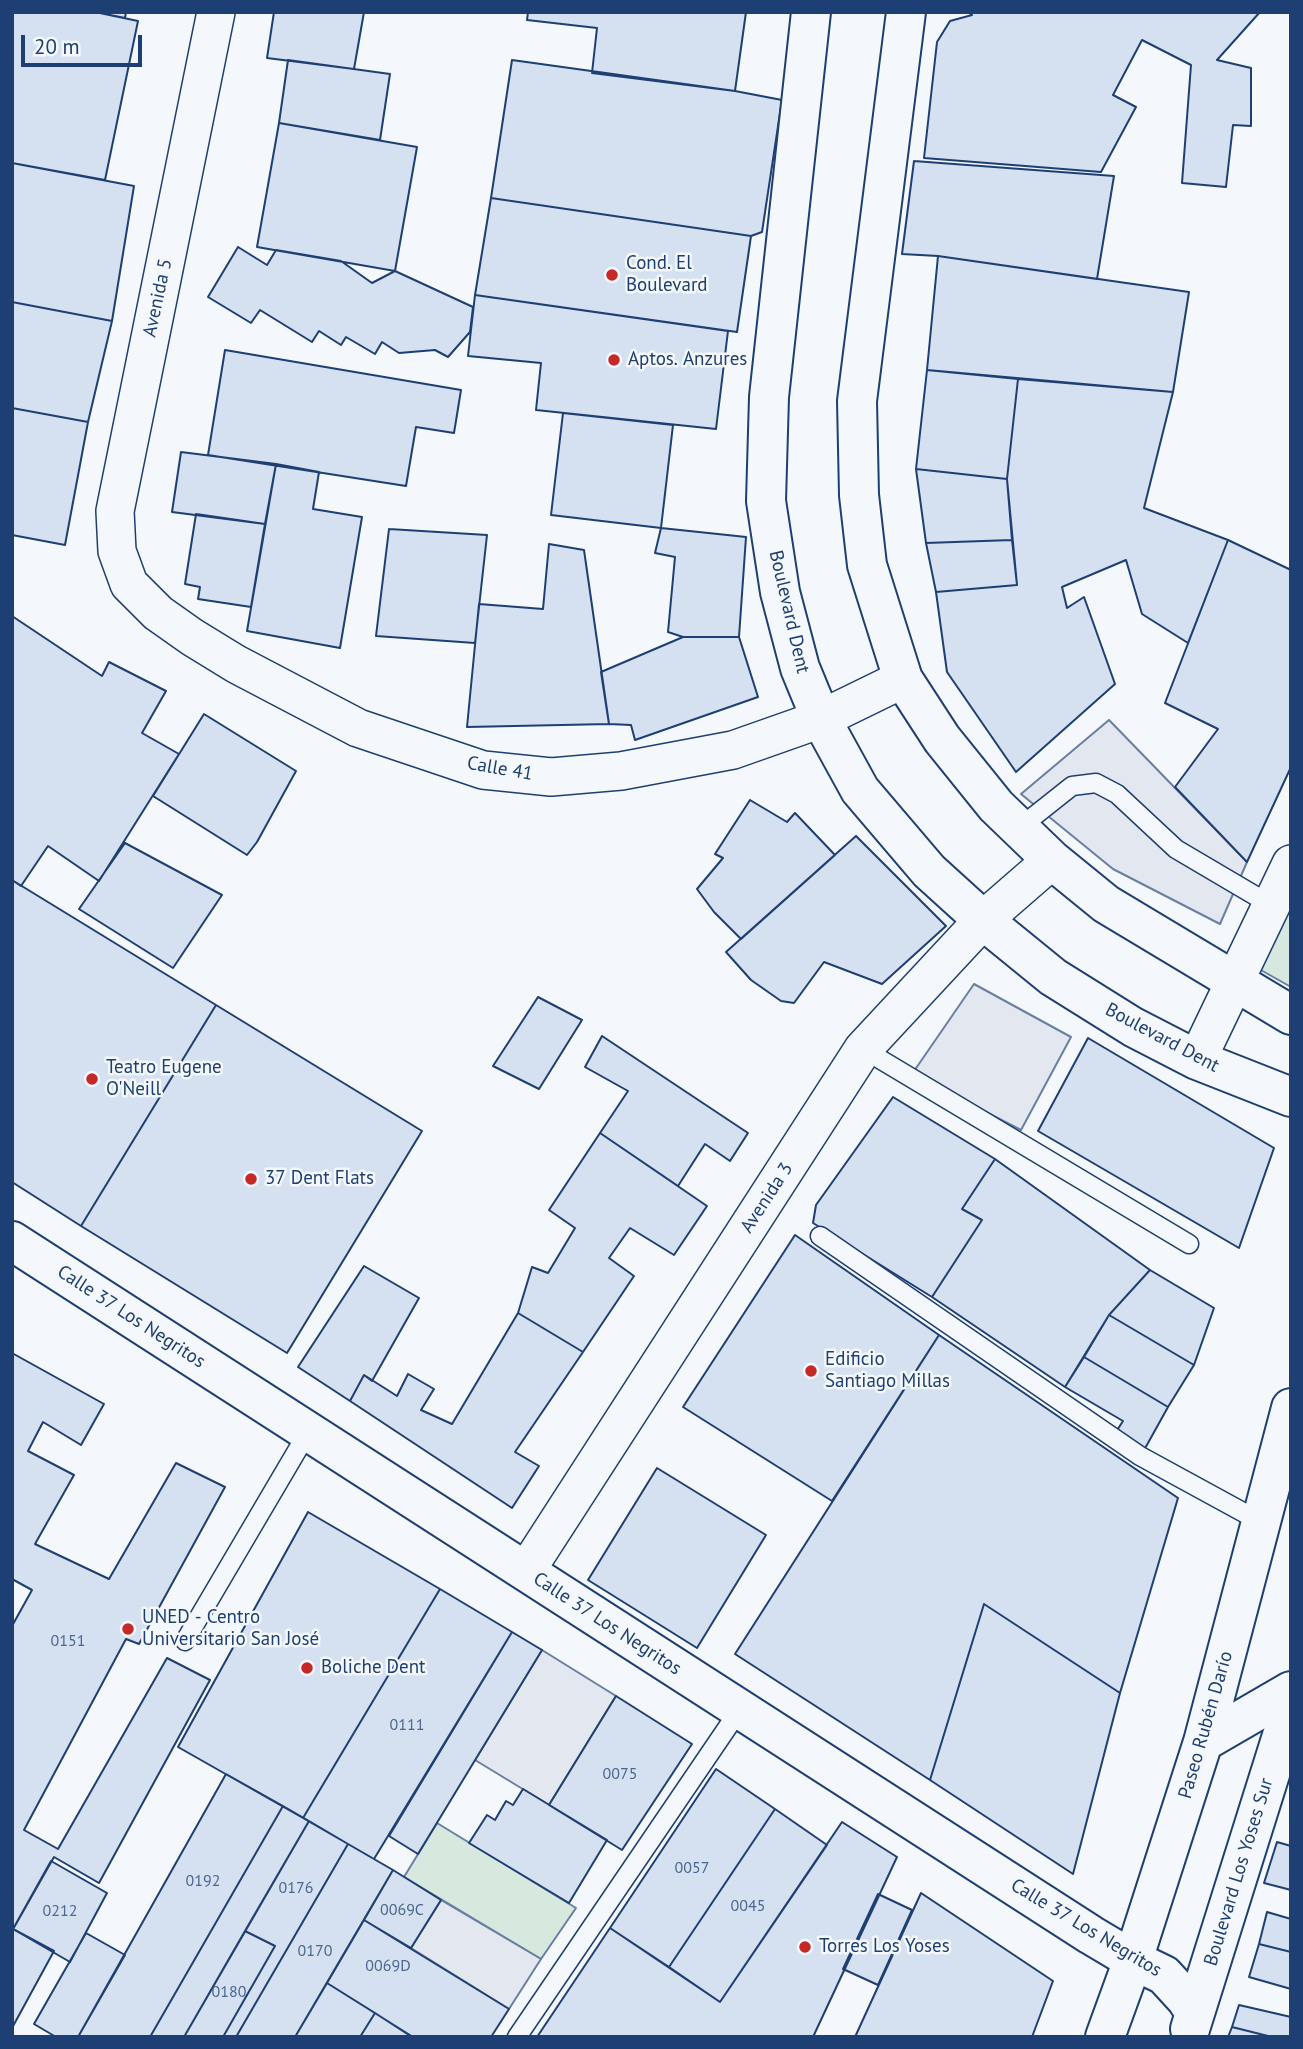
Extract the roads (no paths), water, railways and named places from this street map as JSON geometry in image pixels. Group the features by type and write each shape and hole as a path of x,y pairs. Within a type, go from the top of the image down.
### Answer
{"main road":[{"name":"Boulevard Dent","path":"811,12 769,397 766,501 783,605 800,668 821,719 860,790 929,871 983,920 1053,977 1133,1027 1197,1060 1291,1097"},
{"path":"906,12 856,401 859,495 867,565 903,679 942,739 996,806 1052,860 1106,904 1291,1015"},
{"name":"Calle 37 Los Negritos","path":"12,1241 1133,1960 1164,1975 1181,1993 1191,2025"},
{"name":"Paseo Rubén Darío","path":"1105,2037 1133,1960 1203,1742 1291,1408"},
{"path":"1203,1742 1291,1691"},
{"name":"Boulevard Los Yoses Sur","path":"1191,2025 1288,1727"}],"street":[{"name":"Avenida 5","path":"129,584 117,551 115,512 216,12"},
{"name":"Calle 41","path":"129,584 158,613 236,664 359,728 483,770 551,777 621,771 733,750 821,719 903,679"},
{"name":"Avenida 3","path":"526,1572 863,1049 983,920 1052,860"},
{"path":"1197,1060 1291,864"}],"lane":[{"path":"1019,828 1072,786 1096,783 1117,794 1176,849 1271,905"},
{"path":"863,1049 1189,1244"},
{"path":"820,1236 1140,1456 1261,1522"},
{"path":"185,1641 308,1432"},
{"path":"517,2037 740,1709"}],"place":[{"name":"Cond. El Boulevard","path":"612,275"},
{"name":"Aptos. Anzures","path":"614,360"},
{"name":"Teatro Eugene O'Neill","path":"92,1079"},
{"name":"37 Dent Flats","path":"251,1179"},
{"name":"Edificio Santiago Millas","path":"811,1371"},
{"name":"UNED - Centro Universitario San José","path":"128,1629"},
{"name":"Boliche Dent","path":"307,1668"},
{"name":"Torres Los Yoses","path":"805,1947"}]}
